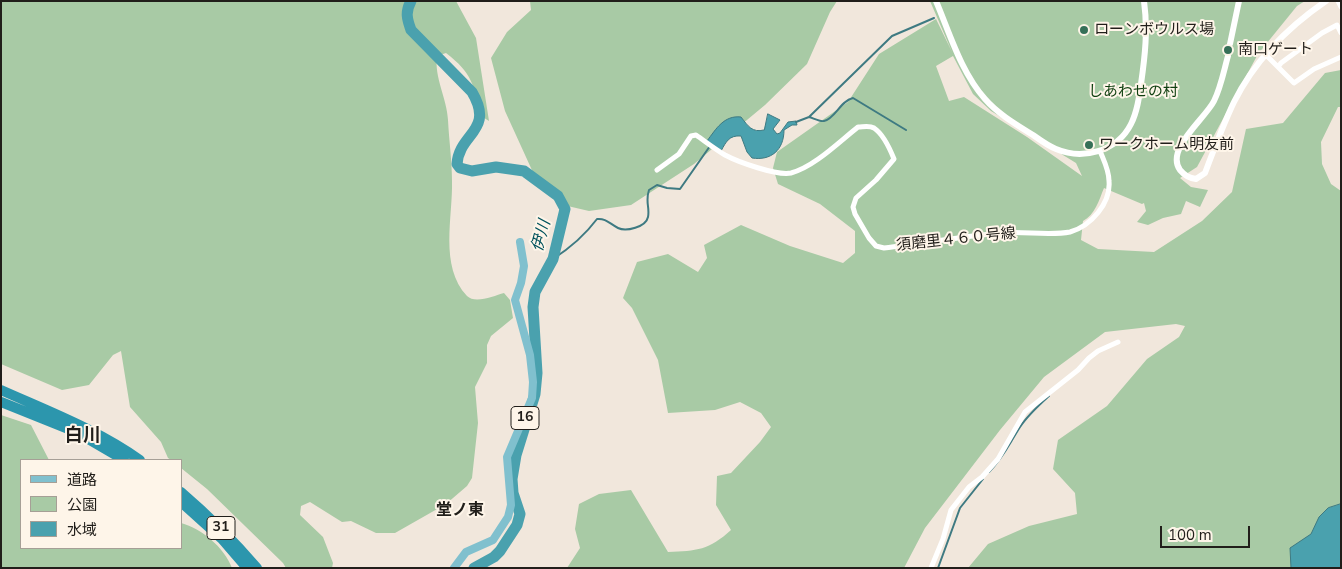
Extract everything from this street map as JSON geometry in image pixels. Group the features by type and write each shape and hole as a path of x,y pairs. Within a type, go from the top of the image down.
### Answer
{"highway":[{"path":"3,390 104,438 138,459"},
{"path":"1,402 76,432 122,459"},
{"name":"31","path":"182,493 207,514 257,568"},
{"name":"31","path":"182,503 222,539 247,568"}],"main road":[{"name":"16","path":"455,567 466,552 493,540 508,517 511,505 507,457 532,398 533,382 530,355 515,300 524,266 520,242"}],"street":[{"path":"936,1 966,72 986,101 998,112 1054,149 1079,154 1100,151 1111,146 1130,126 1135,115 1146,47 1144,1"},
{"path":"1230,44 1239,1"},
{"path":"1228,56 1214,101 1205,116 1180,144 1176,154 1179,169 1188,178 1196,179 1204,173 1235,100 1266,55 1291,28 1326,1"},
{"path":"1338,1 1341,7"},
{"path":"1278,67 1316,38 1337,25 1341,33"},
{"path":"1266,55 1294,83 1314,69 1341,58"},
{"name":"須磨里４６０号線","path":"657,170 679,154 691,136 696,135 734,160 779,173 790,173 802,169 858,128 867,126 875,129 890,147 894,159 876,180 856,198 854,207 855,214 869,238 876,246 884,248 1000,233 1063,233 1080,228 1092,220 1102,208 1106,197 1109,180 1100,151"},
{"path":"931,568 943,539 951,510 969,487 982,477 998,459 1025,412 1078,370 1098,351 1118,342"}],"green space":[{"path":"1,1 456,1 476,38 489,121 481,116 471,80 462,67 446,53 437,56 437,72 447,112 452,166 450,256 458,284 467,296 480,299 504,293 510,300 513,318 491,336 487,345 487,363 475,387 478,423 472,478 467,486 446,504 395,533 376,533 351,521 342,522 310,502 301,506 300,515 323,537 333,563 332,568 286,568 207,489 182,469 182,459 168,458 161,442 130,407 121,351 113,355 89,385 62,390 1,364"},
{"path":"530,1 837,1 830,12 807,64 765,105 694,164 631,205 589,211 559,204 536,179 505,111 491,58 507,32 531,10"},
{"name":"しあわせの村","path":"930,1 1305,1 1297,6 1258,54 1197,167 1180,178 1191,187 1208,190 1200,207 1186,201 1181,214 1163,218 1148,225 1137,222 1146,211 1144,203 1142,204 1104,188 1094,211 1083,221 1081,240 1098,249 1154,252 1202,221 1232,192 1246,129 1283,123 1325,73 1341,70 1341,107 1338,107 1321,142 1322,164 1331,184 1341,191 1341,568 968,568 988,544 1029,526 1077,514 1075,493 1053,469 1058,440 1107,406 1147,359 1179,337 1185,326 1176,324 1105,332 1044,377 1000,430 925,528 904,568 567,568 580,548 575,529 579,504 599,494 631,490 668,552 695,550 716,542 731,530 716,505 717,476 731,473 760,442 771,427 761,413 740,402 715,410 668,413 658,360 632,308 623,298 637,262 668,254 698,272 707,258 704,245 741,225 790,246 843,263 855,253 855,231 820,204 778,184 773,168 777,152 848,102 879,54 936,19 952,52","holes":["953,56 973,94 991,111 1076,163 1082,176 1027,137 964,97 949,101 936,66"]},
{"path":"1,415 31,425 48,459 20,459 20,549 182,549 182,523 204,534 218,546 232,568 1,568"}],"water":[{"path":"768,114 780,120 773,129 777,134 780,133 788,122 796,121 797,125 792,125 784,130 782,143 775,153 770,156 752,158 747,152 741,136 731,138 726,142 721,151 707,141 721,124 735,117 741,117 753,130 764,130"},
{"path":"1341,504 1341,568 1291,568 1290,548 1311,534 1319,517 1328,508"}],"waterway":[{"name":"伊川","path":"411,1 407,15 411,30 472,92 478,105 480,115 478,124 463,145 457,164 460,168 472,171 496,167 524,171 558,196 565,209 553,259 535,292 533,307 537,373 535,394 516,455 512,479 513,493 520,514 517,525 500,551 494,557 474,568"},
{"path":"809,117 892,36 934,18"},
{"path":"796,122 809,117 821,121 828,120 848,100 853,98 906,130"},
{"path":"553,259 577,241 597,219 605,220 622,229 635,228 644,224 648,217 647,198 649,190 657,185 680,189 710,146"},
{"path":"989,472 1002,456 1023,423 1049,396"},
{"path":"938,568 960,508 983,479"}],"place":[{"name":"ローンボウルス場","path":"1084,30"},
{"name":"南口ゲート","path":"1228,50"},
{"name":"ワークホーム明友前","path":"1089,145"}],"district":[{"name":"白川","path":"83,437"},
{"name":"堂ノ東","path":"460,511"}]}
